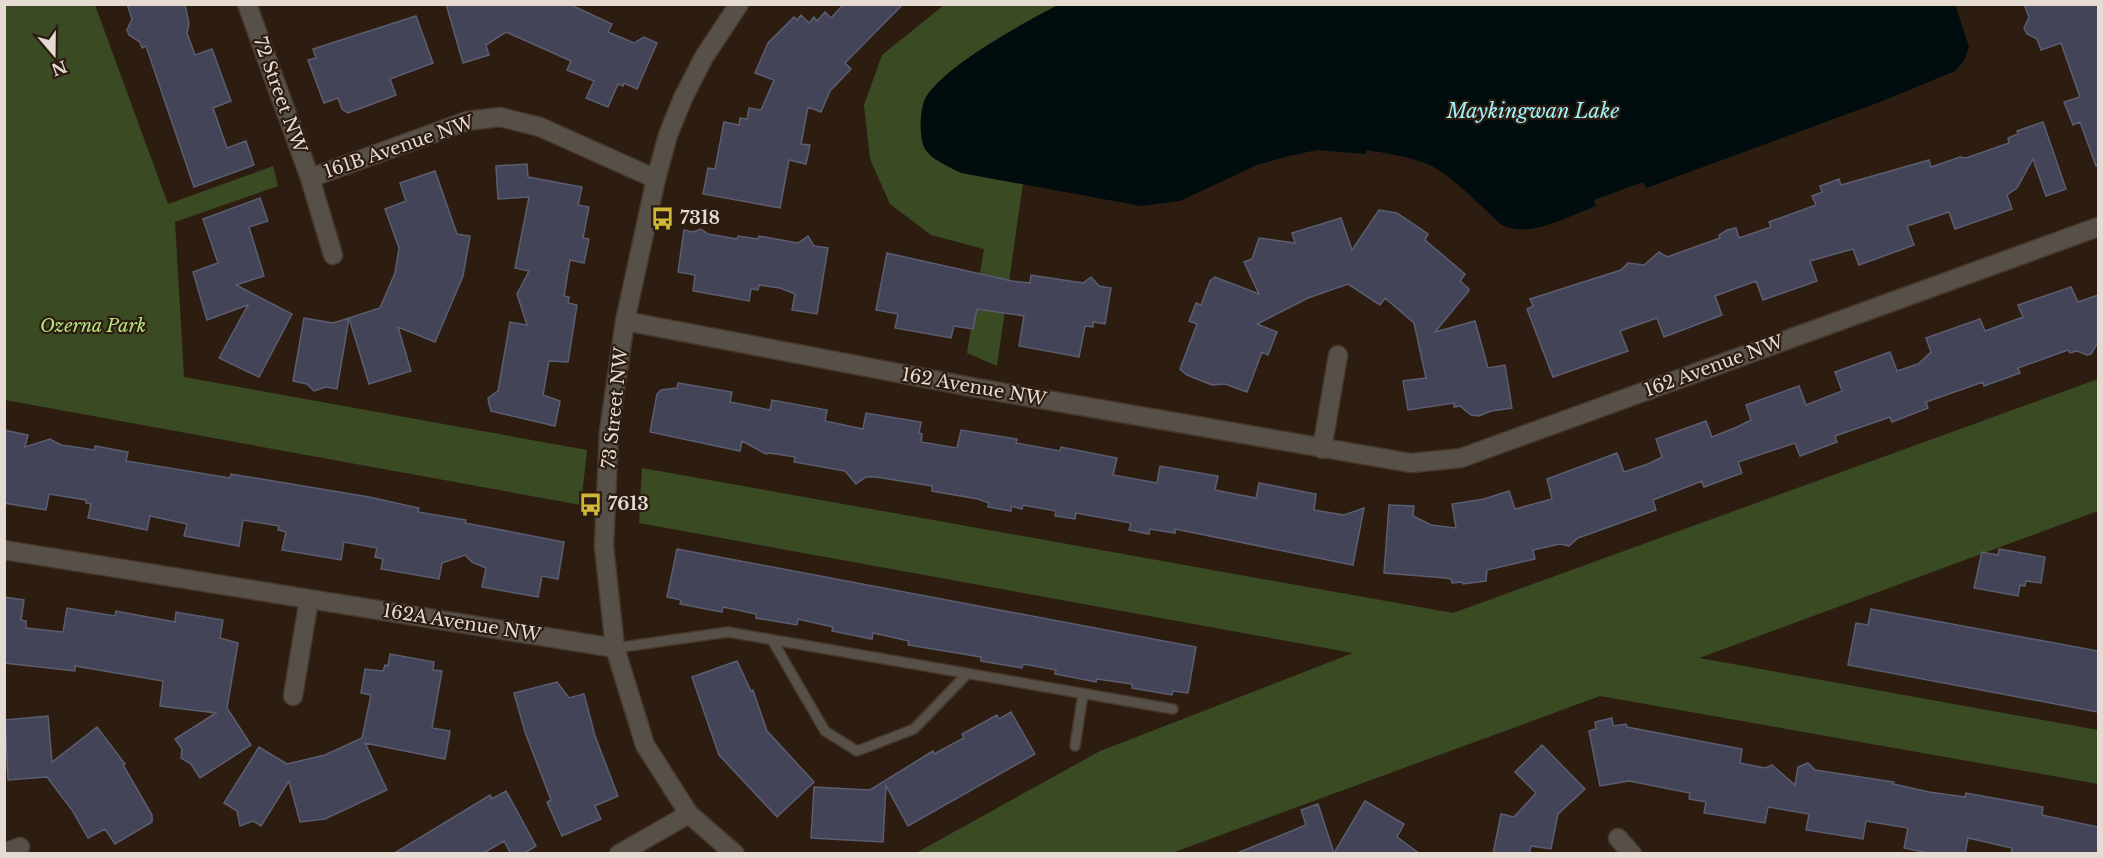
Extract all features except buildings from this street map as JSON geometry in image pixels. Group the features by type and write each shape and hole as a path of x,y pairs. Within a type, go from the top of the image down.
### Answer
{"street":[{"name":"72 Street NW","path":"247,4 310,178 333,255"},
{"name":"73 Street NW","path":"735,854 689,814 645,745 615,648 604,546 609,431 625,321 656,179 668,135 683,98 704,57 739,4"},
{"name":"161B Avenue NW","path":"310,178 467,121 500,117 540,127 656,179"},
{"name":"162 Avenue NW","path":"625,321 1323,449 1411,463 1461,458 2098,227"},
{"path":"1323,449 1338,355"},
{"name":"162A Avenue NW","path":"4,550 615,648"},
{"path":"293,696 309,599"},
{"path":"619,854 689,814"},
{"path":"1618,838 1632,854"}],"lane":[{"path":"615,648 728,633 1173,709"},
{"path":"772,640 825,731 857,751 914,729 967,674"},
{"path":"1075,746 1083,694"}],"green space":[{"name":"Ozerna Park","path":"4,5 95,5 168,204 273,166 278,186 175,222 184,377 587,450 581,505 5,400"},
{"path":"944,5 1204,5 987,95 1023,183 997,366 967,353 984,249 931,235 890,204 870,159 864,105 882,55"},
{"path":"2098,379 2098,511 1699,658 2098,730 2098,784 1600,696 1172,853 916,853 1100,751 1353,653 639,523 642,468 1453,613"}],"water":[{"name":"Maykingwan Lake","path":"1955,4 1969,47 1964,61 1955,71 1880,102 1646,188 1643,182 1594,200 1596,206 1537,228 1513,229 1502,225 1464,190 1432,166 1409,158 1367,150 1365,154 1317,150 1289,156 1257,165 1180,201 1141,206 961,173 930,155 921,137 924,101 932,88 984,47 1058,5"}],"place":[{"name":"7318","path":"662,218"},
{"name":"7613","path":"590,504"}]}
